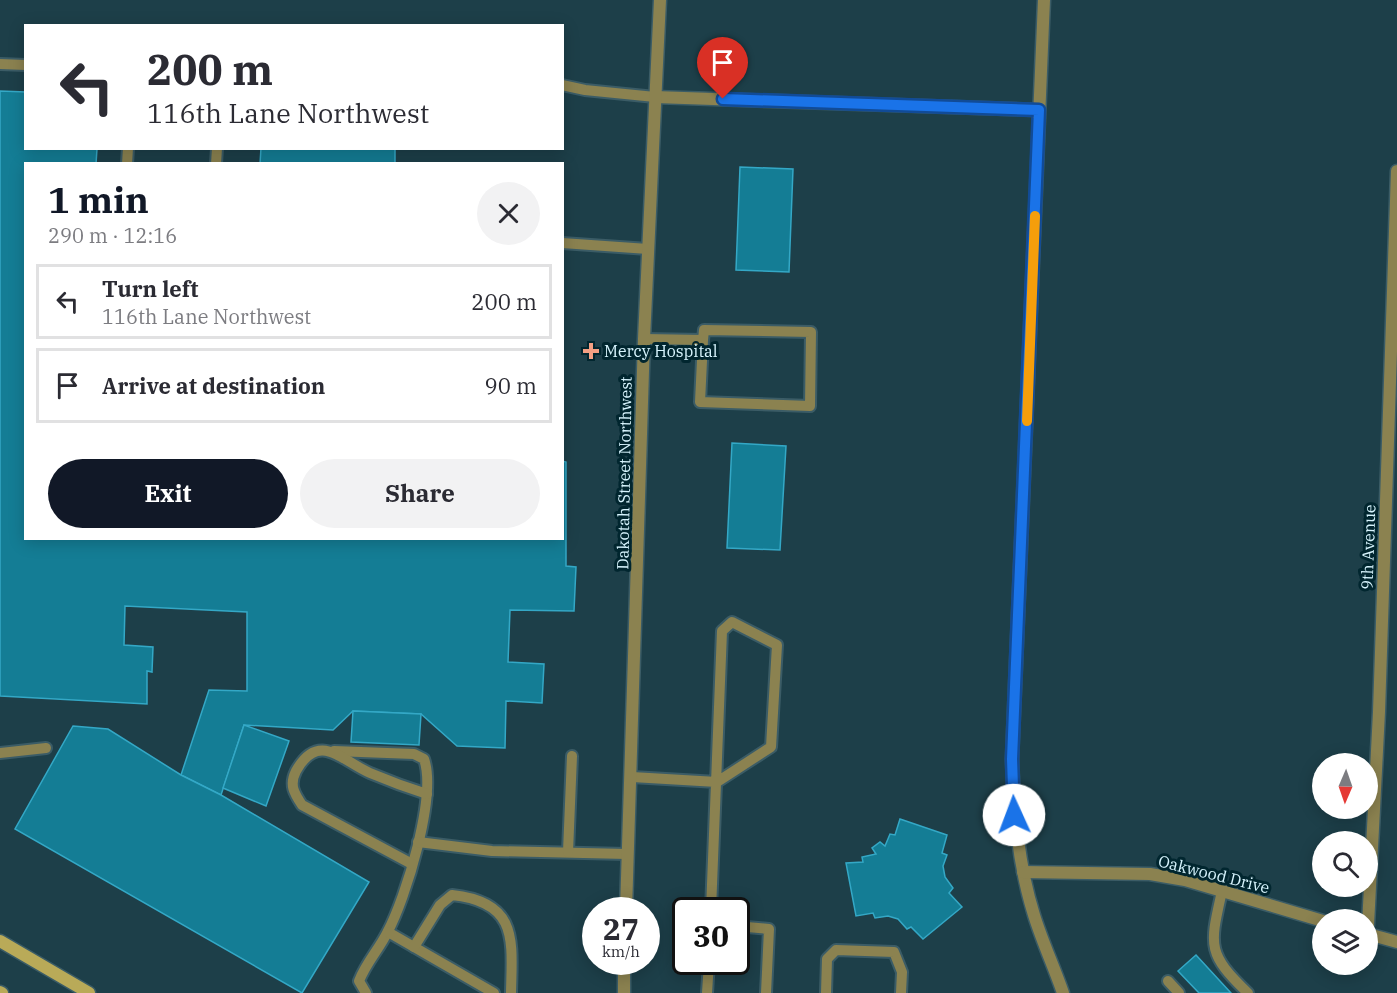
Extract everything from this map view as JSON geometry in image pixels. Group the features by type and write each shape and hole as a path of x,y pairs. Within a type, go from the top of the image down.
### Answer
{"main road":[{"path":"0,941 89,993"}],"street":[{"name":"Dakotah Street Northwest","path":"626,897 632,777 644,339 660,0"},
{"path":"1044,0 1012,759 1014,815 1023,872 1034,915 1063,993"},
{"path":"655,97 1039,110"},
{"name":"9th Avenue","path":"1369,909 1391,533 1397,171"},
{"name":"Oakwood Drive","path":"1023,872 1150,874 1185,880 1312,918"},
{"path":"1378,937 1397,942"},
{"path":"624,975 624,993"}],"lane":[{"path":"0,64 24,65"},
{"path":"564,85 585,90 655,97"},
{"path":"564,243 648,249"},
{"path":"704,330 811,332 810,406 700,402 703,340 704,330"},
{"path":"644,339 703,340"},
{"path":"632,777 717,782 771,747 777,645 732,622 722,631 717,782 712,897"},
{"path":"0,753 46,748"},
{"path":"334,751 367,772 427,794"},
{"path":"366,993 359,981 388,932 412,864 418,842 427,794 424,759 400,752 334,751 316,752 303,759 292,779 293,792 302,805 412,864"},
{"path":"568,852 572,756"},
{"path":"418,842 460,848 627,854"},
{"path":"1222,891 1212,937 1217,956 1232,978 1248,993"},
{"path":"414,947 440,905 452,895 479,902 506,921 512,938 512,993"},
{"path":"750,927 769,929 766,993"},
{"path":"388,932 494,993"},
{"path":"826,993 827,959 837,950 894,952 902,972 901,993"},
{"path":"707,993 708,975"},
{"path":"1168,981 1179,993"}],"building":[{"path":"0,91 24,92 24,150 97,150 96,162 24,162 24,540 564,540 564,462 566,462 566,566 576,567 574,611 510,610 508,662 544,664 542,703 506,701 505,748 457,746 421,714 353,711 333,730 244,725 221,795 181,775 209,690 247,691 247,612 125,606 124,645 153,647 152,672 147,671 147,704 0,696"},
{"path":"261,150 395,150 395,162 260,162"},
{"path":"740,167 793,169 789,272 736,270"},
{"path":"732,443 786,446 780,550 727,548"},
{"path":"353,711 421,714 419,745 351,742"},
{"path":"244,725 289,741 266,806 223,788"},
{"path":"73,726 108,729 181,775 221,795 369,882 302,993 15,829"},
{"path":"900,819 947,835 942,853 947,855 943,866 945,877 953,888 949,893 962,907 923,939 911,927 907,929 898,919 888,916 875,918 873,913 856,916 846,863 863,862 862,857 876,854 872,848 880,842 885,846 890,834 895,835"},
{"path":"1196,955 1231,993 1199,993 1178,971"}],"slow traffic":[{"path":"1027,421 1035,216"}],"place":[{"name":"Mercy Hospital","path":"591,351"}],"route":[{"path":"723,99 1039,110 1012,759 1014,815"}]}
